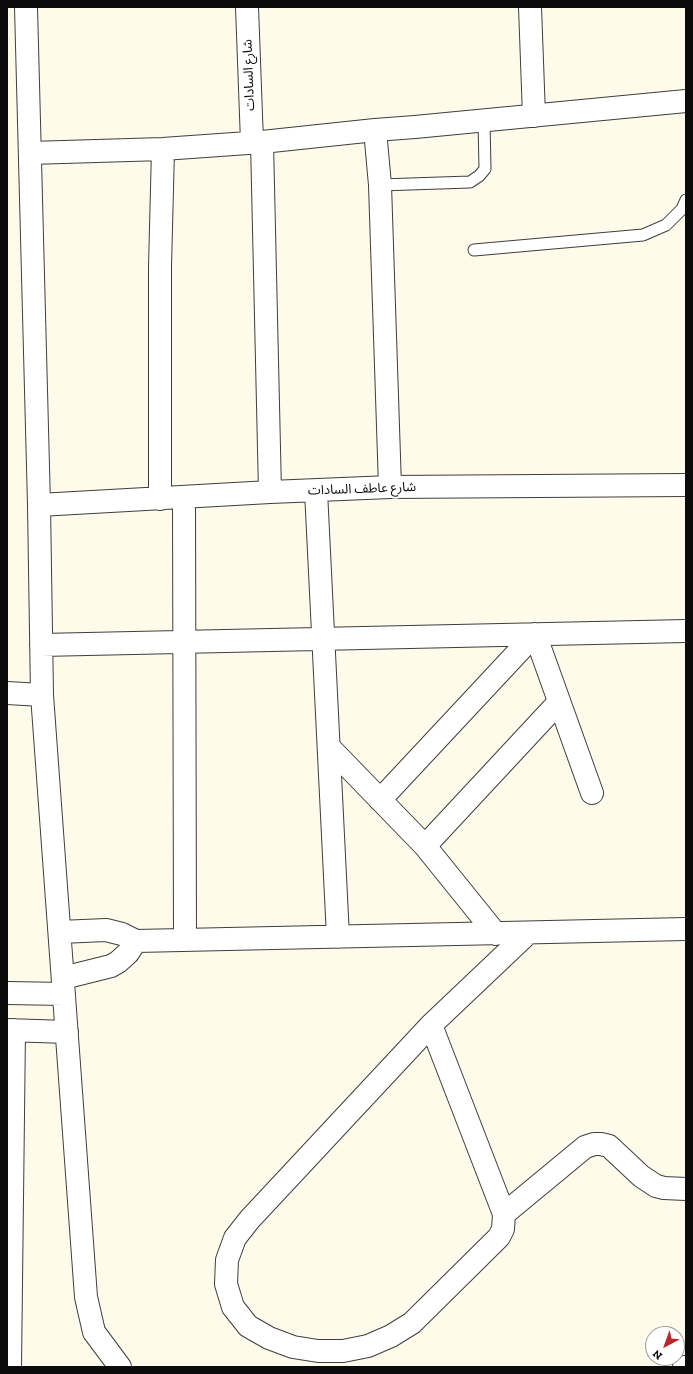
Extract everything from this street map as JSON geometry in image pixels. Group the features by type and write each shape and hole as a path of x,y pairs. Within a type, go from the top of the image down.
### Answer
{"street":[{"path":"26,7 39,505 42,695 68,1032 86,1297 94,1332 120,1367"},
{"name":"شارع السادات","path":"246,7 257,142 270,492"},
{"path":"530,7 534,116"},
{"path":"30,153 163,149 257,142 686,101"},
{"path":"375,130 380,185 390,487"},
{"path":"160,499 160,267 163,149"},
{"name":"شارع عاطف السادات","path":"39,505 390,487 686,485"},
{"path":"316,491 338,937"},
{"path":"184,498 185,940"},
{"path":"41,645 686,631"},
{"path":"535,634 592,794"},
{"path":"380,800 535,634"},
{"path":"7,693 42,695"},
{"path":"425,846 559,702"},
{"path":"328,747 425,846 496,934"},
{"path":"60,932 106,930 122,934 136,941 686,929"},
{"path":"431,1025 504,1214 503,1229 499,1237 412,1323 391,1336 368,1346 343,1351 318,1351 293,1347 269,1338 248,1326 233,1307 226,1284 227,1260 235,1238 250,1219 431,1025 528,933"},
{"path":"7,993 64,986 118,962 128,953 136,941"},
{"path":"10,1367 10,1030 68,1032"},
{"path":"504,1214 585,1147 594,1144 609,1146 641,1176 656,1186 686,1189"}],"lane":[{"path":"380,185 470,182 479,176 485,169 484,121"},
{"path":"474,250 643,235 666,225 682,209 686,200"}]}
